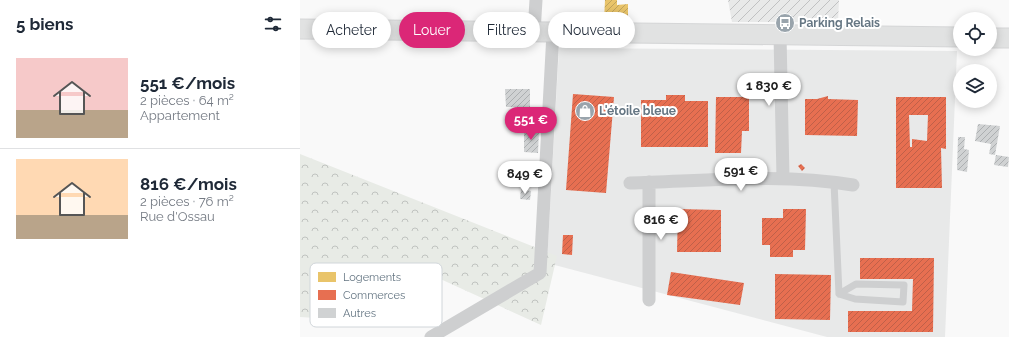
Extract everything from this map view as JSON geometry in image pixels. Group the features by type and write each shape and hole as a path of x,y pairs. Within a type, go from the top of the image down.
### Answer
{"main road":[{"path":"300,29 473,31"},
{"path":"635,34 953,37"},
{"path":"997,38 1009,38"}],"street":[{"path":"535,12 536,0"},
{"path":"780,35 783,178"},
{"path":"431,337 540,272 552,48"},
{"path":"630,183 783,178 834,182 853,186"},
{"path":"649,182 649,300"}],"lane":[{"path":"834,182 839,294"},
{"path":"856,284 904,285 903,302 855,299 839,294 856,284"}],"shaded area":[{"path":"728,0 839,0 838,22 732,22"},
{"path":"559,48 953,51 953,56 957,56 956,64 953,64 953,108 955,108 945,337 827,337 547,263"}],"green space":[{"path":"300,154 557,256 541,325 442,280 442,263 310,263 310,318 300,317"}],"building: Logements":[{"path":"605,0 617,0 617,5 628,4 628,12 604,12"}],"building: Commerces":[{"path":"573,94 614,97 606,193 566,190"},
{"path":"666,95 685,95 685,101 708,101 708,147 641,147 641,100 666,100"},
{"path":"828,96 828,99 858,100 857,136 805,135 805,99 817,99"},
{"path":"716,97 749,97 749,131 742,131 741,153 715,153"},
{"path":"896,97 946,97 946,149 941,148 942,188 896,188","holes":["909,115 928,115 927,141 912,139 912,147 910,147"]},
{"path":"801,164 805,168 802,171 798,166"},
{"path":"678,209 721,210 721,252 677,252"},
{"path":"783,209 806,209 805,250 793,250 793,257 770,257 770,245 762,245 762,218 783,218"},
{"path":"563,235 573,235 572,255 562,254"},
{"path":"860,258 934,258 933,332 848,332 848,311 912,311 913,279 860,279"},
{"path":"671,272 744,283 740,305 667,295"},
{"path":"775,274 831,275 830,320 775,319"}],"building: Autres":[{"path":"505,89 530,89 530,107 506,107"},
{"path":"978,124 1000,126 995,155 989,154 991,144 975,141"},
{"path":"524,130 539,130 538,153 524,152"},
{"path":"958,137 965,137 964,149 969,150 967,172 957,170"},
{"path":"996,155 1009,157 1008,167 994,165"},
{"path":"521,189 531,191 530,200 520,199"}],"place":[{"name":"Parking Relais","path":"785,23"},
{"name":"L'étoile bleue","path":"585,111"}]}
